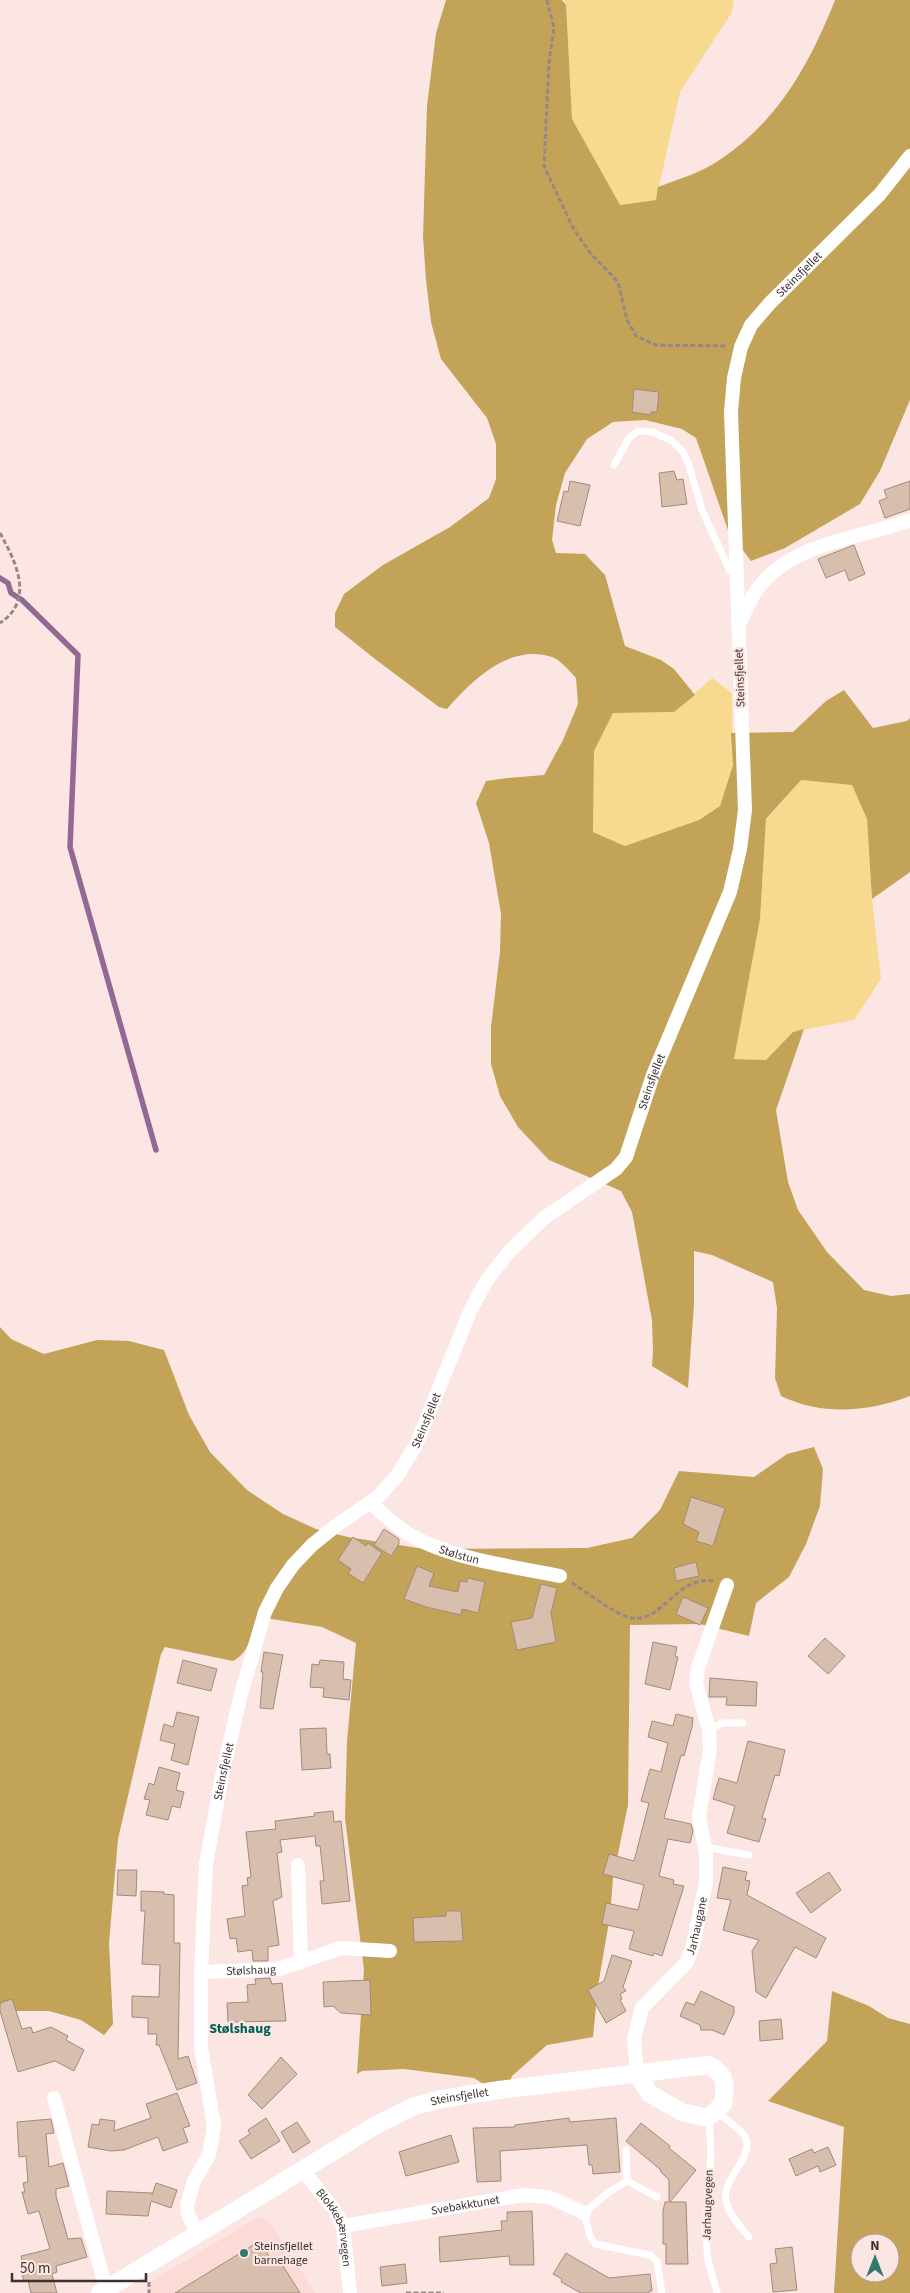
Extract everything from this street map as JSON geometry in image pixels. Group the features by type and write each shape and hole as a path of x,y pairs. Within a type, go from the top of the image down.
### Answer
{"street":[{"name":"Steinsfjellet","path":"197,2234 188,2214 187,2205 192,2186 209,2155 214,2126 201,2048 201,1972 206,1864 242,1694 265,1612 277,1588 293,1564 312,1545 370,1502 397,1476 416,1445 471,1309 487,1280 508,1253 544,1218 616,1169 626,1157 653,1075 730,892 740,849 744,810 731,412 734,378 740,347 751,324 880,194 910,156"},
{"name":"Steinsfjellet","path":"738,625 756,591 770,575 785,563 826,544 910,520"},
{"name":"Stølstun","path":"370,1502 402,1530 425,1543 450,1552 560,1576"},
{"name":"Jarhaugane","path":"637,2074 634,2039 642,2008 687,1962 693,1945 706,1883 705,1847 699,1817 710,1750 709,1730 696,1683 698,1668 727,1585"},
{"path":"298,1865 301,1962"},
{"name":"Stølshaug","path":"201,1972 279,1968 341,1948 390,1951"},
{"name":"Steinsfjellet","path":"54,2098 103,2291 302,2169 378,2124 415,2106 499,2090 708,2066 719,2071 725,2082 723,2104 713,2114"},
{"path":"637,2074 650,2094 682,2112 703,2117 713,2114"},
{"name":"Blokkebærvegen","path":"302,2169 334,2209 343,2226 350,2293"},
{"name":"Svebakktunet","path":"343,2226 523,2195 549,2198 584,2213"}],"lane":[{"path":"614,465 629,438 638,431 652,432 672,441 686,457 702,510 730,571 736,574"},
{"path":"709,1730 722,1723 742,1723"},
{"path":"705,1847 749,1855"},
{"path":"713,2114 745,2136 748,2143 746,2153 725,2191 730,2213 749,2237"},
{"name":"Jarhaugvegen","path":"713,2114 704,2231 708,2260 717,2293"},
{"path":"626,2150 627,2181"},
{"path":"627,2181 657,2197"},
{"path":"627,2181 584,2213 590,2236 595,2244 650,2255 657,2260 662,2293"}],"path":[{"path":"547,0 554,28 549,63 544,166 573,228 591,254 618,282 627,320 636,336 656,345 740,347"},
{"path":"0,533 12,554 18,577 19,599 10,616 0,624"},
{"path":"560,1576 625,1616 640,1618 653,1614 679,1590 690,1584 700,1581 711,1581 727,1585"},
{"path":"406,2293 444,2293"}],"shaded area":[{"path":"446,0 562,0 566,5 572,119 620,205 656,200 658,187 714,164 742,144 760,127 776,108 803,68 835,0 910,0 910,400 880,471 860,504 785,548 751,561 728,530 696,438 682,429 645,420 613,422 587,439 565,473 556,505 552,540 556,553 585,554 605,575 625,646 661,660 674,669 695,695 674,712 613,713 594,751 593,832 625,846 699,820 720,806 733,765 731,733 793,732 826,701 844,690 873,728 907,721 910,718 910,872 872,899 867,819 852,785 801,780 766,819 760,919 734,1059 766,1060 793,1032 804,1029 776,1110 788,1182 798,1210 827,1252 864,1290 891,1296 910,1294 910,1396 878,1406 845,1410 813,1407 781,1396 775,1378 777,1308 773,1282 712,1255 694,1251 694,1304 688,1388 652,1366 652,1320 632,1212 621,1191 549,1160 518,1127 500,1096 491,1064 491,1027 500,952 501,914 489,843 476,803 486,781 544,775 563,740 578,704 576,678 562,663 552,657 536,654 521,655 493,667 480,676 447,709 439,707 335,627 335,613 344,594 383,565 450,527 489,498 496,479 496,444 487,418 441,359 431,322 426,280 423,237 427,106 436,33"},
{"path":"565,0 734,0 732,12 680,92 656,200 619,205 572,119"},
{"path":"712,678 732,693 733,765 720,806 699,820 625,846 593,832 594,751 613,713 674,712"},
{"path":"801,780 852,785 867,819 872,899 881,979 854,1020 793,1032 766,1060 733,1059 760,919 766,820"},
{"path":"0,1327 11,1339 44,1354 97,1340 129,1341 164,1350 189,1415 210,1452 247,1490 283,1514 316,1529 348,1537 424,1549 587,1548 632,1538 660,1510 679,1471 754,1477 787,1454 814,1447 823,1469 820,1506 806,1544 789,1577 756,1603 749,1636 700,1624 630,1625 628,1805 613,1878 610,1916 598,1986 593,2037 547,2045 512,2076 505,2098 474,2078 404,2069 362,2071 357,2074 364,1970 345,1818 347,1741 356,1643 322,1627 265,1618 256,1628 244,1652 233,1661 165,1647 161,1654 118,1839 109,1943 113,2024 104,2035 81,2020 49,2011 0,2011"},
{"path":"832,1991 869,2006 888,2018 910,2024 910,2293 834,2293 844,2127 768,2101 827,2041"},
{"name":"Steinsfjellet barnehage","path":"260,2216 269,2221 315,2293 148,2293 145,2285"}],"building":[{"path":"634,389 659,392 657,412 651,412 651,415 632,412"},
{"path":"674,471 677,480 683,479 687,504 662,507 659,473"},
{"path":"570,481 590,485 580,526 557,521 564,491 568,492"},
{"path":"910,481 910,509 885,518 879,501 887,498 884,490"},
{"path":"854,545 865,574 849,581 845,570 826,578 818,559"},
{"path":"691,1497 725,1508 713,1546 696,1541 699,1532 683,1524"},
{"path":"384,1529 399,1539 399,1544 391,1556 374,1545"},
{"path":"353,1537 366,1546 368,1543 382,1553 363,1583 348,1573 351,1569 338,1560"},
{"path":"696,1562 699,1576 676,1581 674,1568"},
{"path":"417,1566 434,1573 429,1586 458,1592 460,1581 467,1582 468,1578 485,1582 478,1613 462,1609 461,1615 426,1607 404,1599"},
{"path":"541,1584 557,1588 551,1613 556,1642 517,1650 511,1622 532,1618"},
{"path":"683,1597 708,1608 700,1625 676,1614"},
{"path":"825,1638 845,1656 828,1674 808,1656"},
{"path":"653,1642 677,1647 675,1656 678,1657 670,1690 645,1684"},
{"path":"264,1652 283,1655 273,1709 260,1708 263,1672 261,1672"},
{"path":"183,1660 217,1669 211,1691 177,1683"},
{"path":"320,1660 344,1662 343,1679 351,1680 349,1700 323,1697 324,1688 310,1687 312,1664 319,1665"},
{"path":"710,1678 757,1682 756,1706 726,1705 727,1697 709,1697"},
{"path":"177,1712 199,1717 188,1765 171,1760 175,1744 160,1740 164,1724 173,1727"},
{"path":"676,1714 693,1718 692,1727 684,1756 681,1755 664,1818 691,1824 693,1831 690,1843 668,1839 659,1876 674,1880 673,1884 684,1886 662,1956 654,1953 653,1956 629,1949 634,1931 602,1924 606,1903 638,1910 644,1885 603,1874 609,1854 634,1861 649,1803 641,1801 650,1769 661,1772 668,1743 648,1737 652,1721 673,1726"},
{"path":"326,1728 327,1754 330,1754 331,1768 302,1770 300,1729"},
{"path":"748,1741 785,1750 779,1776 775,1775 762,1818 766,1819 759,1842 727,1833 735,1806 713,1799 719,1778 737,1783"},
{"path":"159,1767 180,1773 176,1790 184,1792 180,1808 172,1806 168,1820 146,1815 150,1800 144,1799 149,1783 154,1785"},
{"path":"333,1811 334,1822 341,1821 350,1901 322,1904 320,1881 324,1881 320,1846 316,1846 315,1836 280,1840 282,1852 277,1853 282,1897 273,1901 279,1945 268,1947 268,1961 253,1961 252,1950 238,1952 236,1938 230,1939 227,1919 245,1916 242,1886 248,1885 247,1878 251,1877 246,1832 276,1829 275,1821 315,1816 314,1813"},
{"path":"723,1867 747,1872 745,1880 750,1881 747,1895 826,1938 816,1958 795,1947 766,1998 756,1992 752,1951 759,1940 723,1930 731,1900 717,1898"},
{"path":"118,1870 137,1870 136,1896 117,1895"},
{"path":"829,1872 841,1890 811,1913 796,1893"},
{"path":"141,1891 164,1892 164,1894 174,1895 174,1943 180,1943 178,2059 188,2056 197,2083 177,2090 159,2045 156,2045 157,2034 148,2034 148,2018 132,2017 132,1996 159,1997 160,1965 142,1964 145,1911 141,1911"},
{"path":"446,1911 461,1911 463,1941 414,1942 413,1918 446,1916"},
{"path":"612,1955 632,1961 623,1987 626,1991 620,1994 622,1999 620,2000 626,2011 606,2023 588,1990 604,1981"},
{"path":"270,1978 272,1984 282,1983 286,2021 228,2022 227,2003 248,2002 247,1985 256,1984 255,1979"},
{"path":"370,1980 371,2015 341,2013 333,2006 324,2007 323,1982"},
{"path":"701,1991 734,2007 734,2013 724,2035 712,2030 701,2030 700,2025 680,2016 686,2002 694,2005"},
{"path":"12,1999 22,2029 31,2027 33,2033 51,2027 68,2036 66,2040 84,2050 74,2071 55,2061 18,2072 0,2011 0,2003"},
{"path":"781,2019 783,2039 760,2041 759,2021"},
{"path":"281,2057 297,2074 262,2109 248,2095"},
{"path":"177,2093 190,2126 183,2128 188,2142 163,2151 158,2137 124,2150 111,2151 88,2147 92,2124 99,2125 100,2119 115,2121 114,2131 151,2118 146,2104"},
{"path":"266,2118 280,2141 251,2159 239,2141 250,2134 248,2130"},
{"path":"569,2118 570,2122 616,2118 620,2172 593,2174 592,2165 589,2165 587,2145 500,2151 501,2181 477,2182 473,2128 515,2127 515,2125"},
{"path":"51,2119 54,2133 46,2134 49,2167 63,2163 69,2186 56,2189 56,2196 68,2239 81,2238 87,2257 56,2266 57,2272 52,2274 57,2293 31,2293 28,2280 24,2281 20,2267 23,2266 21,2256 50,2249 39,2211 28,2214 22,2192 25,2192 23,2183 28,2182 26,2156 19,2157 17,2122"},
{"path":"297,2122 310,2142 293,2153 281,2132"},
{"path":"641,2123 696,2170 670,2202 686,2202 688,2264 666,2264 666,2244 663,2244 663,2211 665,2202 669,2202 669,2180 661,2170 626,2141"},
{"path":"451,2135 459,2162 406,2176 399,2152"},
{"path":"828,2147 836,2165 820,2172 818,2166 796,2176 789,2159 812,2149 814,2153"},
{"path":"156,2183 177,2190 171,2208 151,2201 148,2216 106,2214 107,2191 152,2193 152,2195"},
{"path":"532,2211 534,2265 510,2265 509,2256 440,2262 439,2237 502,2230 501,2221 507,2221 507,2212"},
{"path":"260,2241 272,2261 278,2258 300,2293 175,2293"},
{"path":"792,2247 797,2290 773,2292 770,2264 777,2263 775,2249"},
{"path":"566,2253 609,2278 650,2274 652,2291 649,2291 649,2293 581,2293 561,2282 562,2279 553,2274"},
{"path":"405,2264 407,2283 382,2286 380,2267"}],"waterway":[{"path":"0,578 8,583 11,593 22,600 78,655 70,847 156,1150"}],"place":[{"name":"Steinsfjellet barnehage","path":"244,2253"}],"district":[{"name":"Stølshaug","path":"240,2029"}]}
